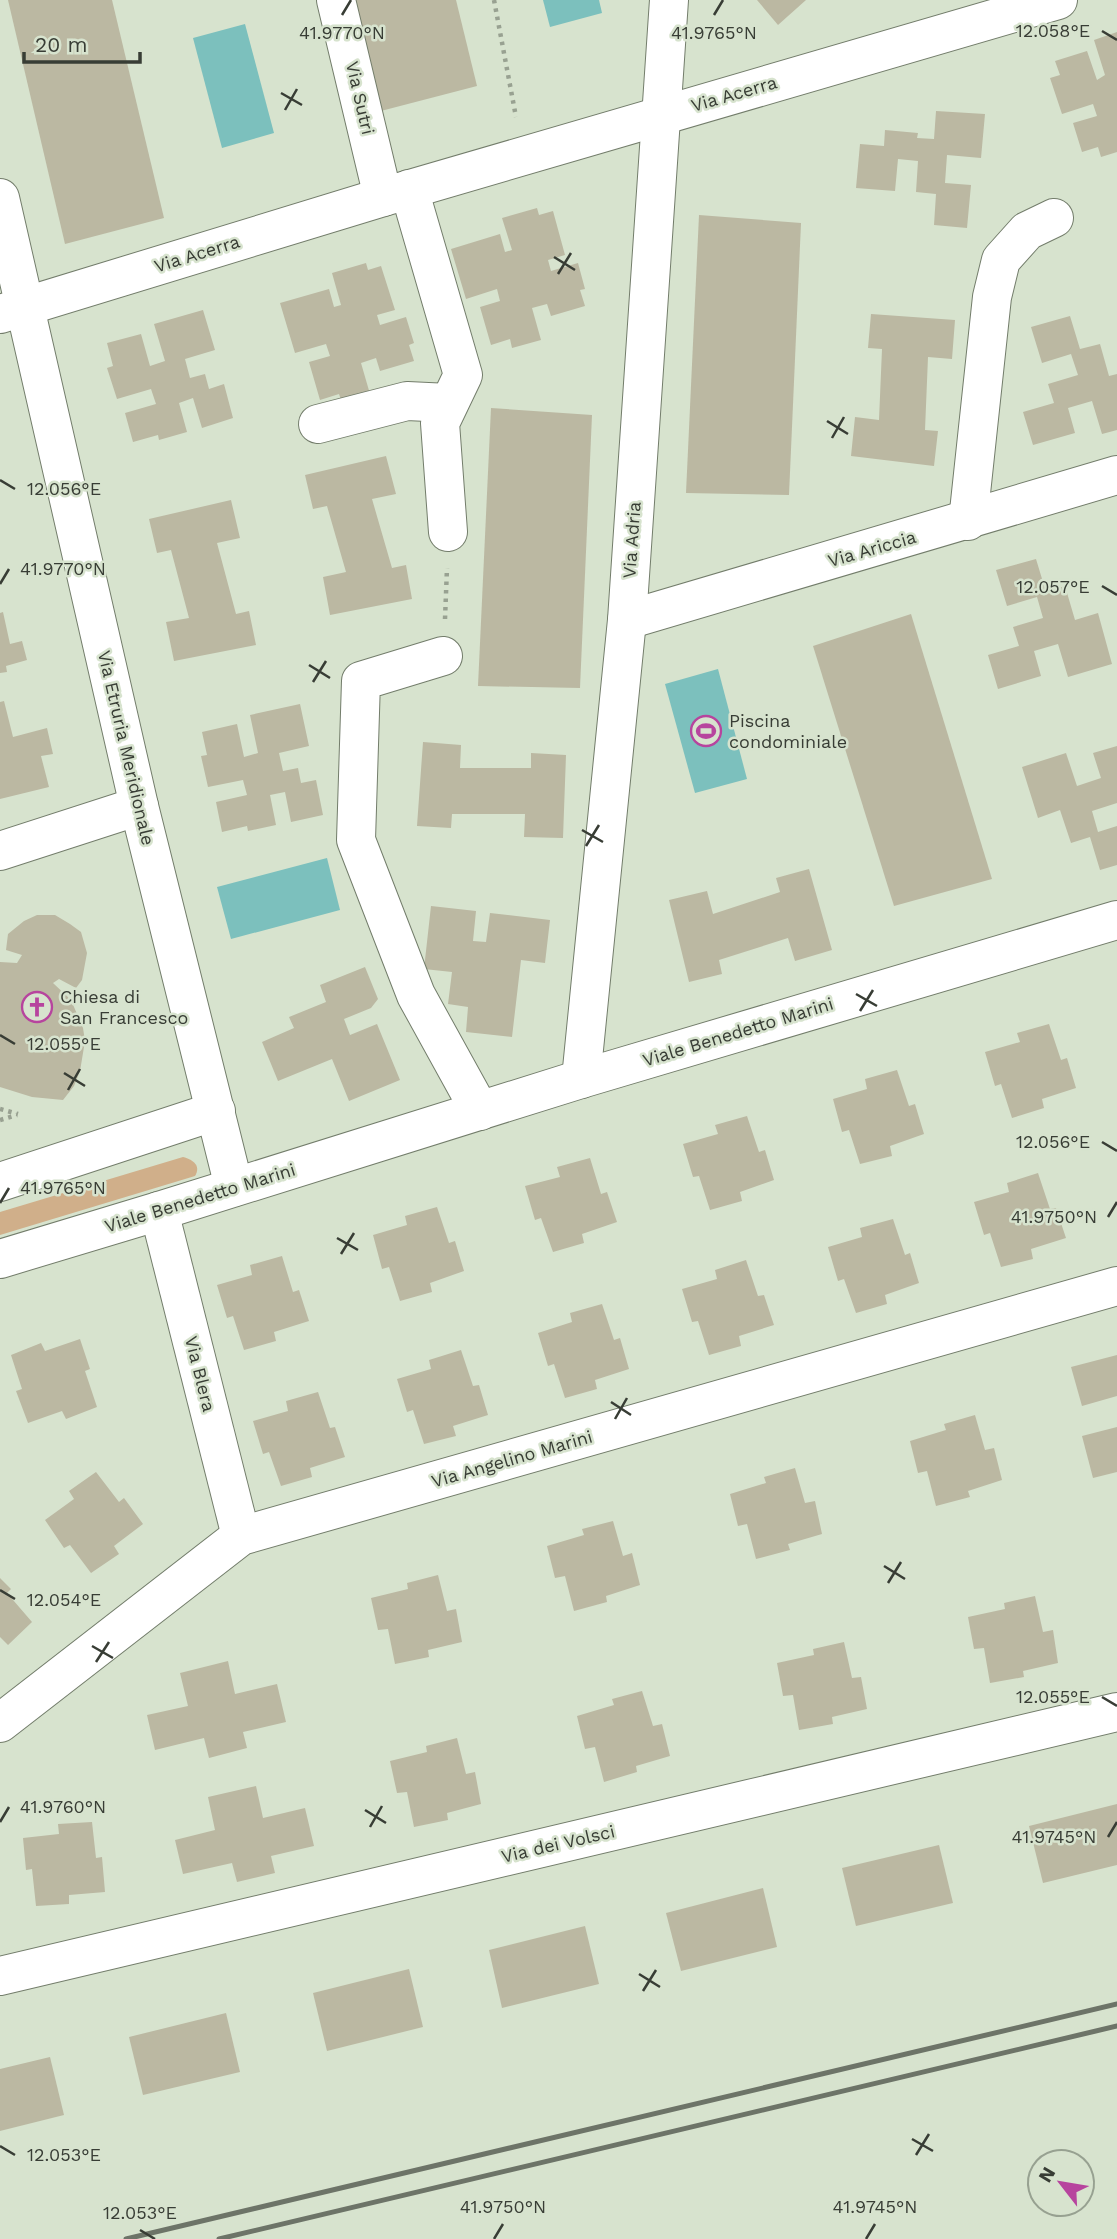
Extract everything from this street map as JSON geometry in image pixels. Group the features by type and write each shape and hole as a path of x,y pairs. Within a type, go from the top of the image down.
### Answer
{"street":[{"name":"Via Sutri","path":"336,0 396,193"},
{"name":"Via Adria","path":"581,1079 627,620 669,0"},
{"name":"Via Acerra","path":"13,311 396,193 1050,1"},
{"path":"396,193 463,374 440,423 448,532"},
{"name":"Via Etruria Meridionale","path":"0,198 13,311 234,1187"},
{"path":"968,521 992,297 1001,260 1027,231 1054,218"},
{"path":"318,424 407,401 449,403"},
{"name":"Via Ariccia","path":"627,620 1117,475"},
{"path":"443,656 361,681 356,841 416,995 480,1111"},
{"path":"0,851 139,806"},
{"name":"Viale Benedetto Marini","path":"0,1259 159,1212 581,1079 1117,920"},
{"path":"0,1182 216,1111"},
{"name":"Via Blera","path":"159,1212 241,1536"},
{"name":"Via Angelino Marini","path":"0,1723 241,1536 1117,1286"},
{"name":"Via dei Volsci","path":"0,1976 1117,1712"}],"path":[{"path":"494,0 523,156"},
{"path":"443,656 448,532"},
{"path":"0,1109 18,1114 0,1120"}],"shaded area":[{"path":"183,1157 195,1164 195,1176 0,1235 0,1212"}],"water":[{"path":"543,0 599,0 602,13 550,27"},
{"path":"245,24 274,133 222,148 193,38"},
{"name":"Piscina condominiale","path":"718,669 747,779 695,793 665,684"},
{"path":"327,858 340,910 231,939 217,887"}],"building":[{"path":"8,0 112,0 164,218 65,244"},
{"path":"351,0 456,0 477,86 377,112"},
{"path":"757,0 806,0 778,25"},
{"path":"1117,32 1117,152 1101,157 1098,147 1082,152 1073,123 1097,116 1093,104 1062,114 1050,78 1060,75 1055,61 1087,51 1097,80 1105,75 1094,40"},
{"path":"936,111 985,114 981,158 947,155 945,183 971,185 967,228 934,225 936,194 916,192 918,161 898,159 895,191 856,188 860,144 884,146 885,130 918,133 917,138 934,139"},
{"path":"537,208 539,215 553,211 565,255 548,260 551,271 578,263 585,289 580,290 585,306 551,316 547,304 532,308 541,340 512,348 510,339 491,345 480,307 500,301 497,289 466,299 451,249 500,234 505,252 512,250 502,218"},
{"path":"699,215 801,223 789,495 686,493"},
{"path":"366,263 368,270 381,266 395,310 377,315 380,325 406,317 414,343 409,345 414,361 380,371 376,358 361,363 370,394 342,403 339,394 320,400 309,362 330,356 326,344 295,353 280,303 329,289 334,307 341,305 332,273"},
{"path":"203,310 215,350 185,359 190,378 205,374 209,389 224,384 233,418 202,428 193,398 179,403 187,432 159,440 158,435 133,442 125,413 156,404 151,389 117,399 107,368 113,366 107,343 141,334 150,366 165,361 154,324"},
{"path":"871,314 955,320 952,359 928,357 925,430 938,431 934,466 851,456 855,417 879,420 882,349 868,348"},
{"path":"1070,316 1080,349 1100,344 1109,376 1117,374 1117,430 1102,434 1092,401 1068,408 1075,433 1033,445 1023,412 1054,403 1048,384 1078,375 1071,354 1042,363 1031,327"},
{"path":"491,408 592,415 580,688 478,686"},
{"path":"386,456 396,494 372,499 392,568 406,565 412,599 330,615 323,577 346,572 327,506 313,509 305,475"},
{"path":"231,500 240,538 217,543 236,614 249,611 256,645 174,661 166,622 189,618 171,550 157,553 149,519"},
{"path":"1036,559 1046,592 1065,586 1075,620 1098,613 1112,664 1068,677 1058,644 1034,651 1041,676 998,689 988,655 1019,646 1013,627 1043,618 1037,597 1007,606 996,570"},
{"path":"3,612 10,644 22,641 27,660 6,666 7,672 0,673 0,613"},
{"path":"911,614 992,879 894,906 813,646"},
{"path":"4,701 13,737 47,728 53,754 41,756 49,787 0,799 0,702"},
{"path":"300,704 309,746 279,753 283,771 298,768 301,783 316,780 323,815 291,822 285,792 270,795 276,825 248,831 247,826 222,832 216,802 247,795 243,780 208,787 201,756 207,755 202,732 237,724 244,757 258,753 250,715"},
{"path":"423,742 461,745 460,768 531,768 531,753 566,755 563,838 524,837 525,814 452,814 451,828 417,826"},
{"path":"1117,746 1117,803 1092,811 1098,832 1117,826 1117,865 1100,870 1090,837 1071,843 1060,810 1038,818 1022,767 1066,753 1077,786 1101,778 1093,753"},
{"path":"809,869 832,950 795,961 788,938 719,960 722,974 689,982 669,900 707,891 713,914 780,892 776,878"},
{"path":"431,906 476,911 473,941 486,942 490,913 550,920 545,963 521,960 512,1037 466,1032 468,1007 448,1004 452,972 424,969"},
{"name":"Chiesa di San Francesco","path":"37,915 55,915 81,932 87,953 82,980 76,988 59,979 53,983 71,1000 83,1028 85,1041 80,1071 74,1086 63,1100 32,1097 0,1087 0,962 17,963 22,955 6,950 8,934 24,921"},
{"path":"365,967 378,999 371,1008 344,1019 350,1035 377,1024 400,1080 349,1101 332,1059 278,1081 262,1042 294,1028 289,1017 326,1002 320,985"},
{"path":"1049,1024 1061,1060 1067,1058 1076,1088 1042,1099 1044,1108 1012,1118 1001,1084 995,1086 985,1052 1020,1042 1017,1033"},
{"path":"897,1070 909,1106 915,1104 924,1134 890,1146 892,1156 860,1164 849,1130 842,1132 833,1099 867,1089 865,1079"},
{"path":"747,1116 759,1152 765,1150 774,1180 740,1192 742,1201 710,1210 699,1176 693,1177 683,1144 718,1134 715,1125"},
{"path":"590,1158 601,1194 607,1192 617,1222 582,1234 584,1243 553,1252 541,1218 535,1220 525,1186 560,1177 557,1167"},
{"path":"1038,1173 1050,1209 1056,1208 1066,1238 1031,1249 1033,1259 1001,1267 990,1233 984,1235 974,1202 1009,1192 1007,1183"},
{"path":"437,1207 449,1243 455,1241 464,1271 430,1283 432,1292 400,1301 389,1267 382,1269 373,1235 407,1225 405,1216"},
{"path":"893,1219 905,1255 910,1253 919,1283 885,1295 887,1304 856,1313 844,1279 838,1281 828,1247 862,1237 860,1228"},
{"path":"282,1256 293,1292 299,1290 309,1321 274,1332 276,1341 244,1350 233,1316 227,1318 217,1285 252,1275 250,1265"},
{"path":"746,1260 758,1296 764,1295 774,1325 739,1336 741,1346 709,1355 698,1321 692,1322 682,1289 717,1279 715,1270"},
{"path":"602,1304 614,1340 620,1338 629,1369 595,1380 597,1389 565,1398 554,1364 548,1366 538,1333 572,1322 570,1313"},
{"path":"80,1339 90,1369 85,1371 97,1407 66,1419 62,1411 28,1423 16,1391 22,1389 11,1355 41,1343 45,1351"},
{"path":"461,1350 473,1386 479,1385 488,1415 453,1426 456,1436 424,1444 413,1410 407,1412 397,1379 431,1369 429,1360"},
{"path":"1117,1355 1117,1396 1082,1406 1071,1367"},
{"path":"318,1392 330,1428 335,1427 345,1457 310,1468 312,1477 281,1486 269,1452 263,1454 253,1421 288,1411 286,1401"},
{"path":"975,1415 985,1450 994,1448 1002,1480 968,1491 970,1497 936,1506 927,1471 918,1473 910,1441 946,1430 944,1424"},
{"path":"1117,1427 1117,1472 1093,1478 1082,1436"},
{"path":"795,1468 805,1503 815,1501 822,1534 788,1544 790,1550 756,1559 747,1524 738,1526 730,1494 766,1483 764,1477"},
{"path":"96,1472 119,1502 124,1498 143,1524 114,1546 119,1554 91,1573 70,1545 64,1548 45,1520 74,1499 69,1491"},
{"path":"613,1521 623,1556 632,1553 640,1585 606,1596 607,1602 574,1611 565,1576 555,1578 547,1546 584,1535 582,1529"},
{"path":"438,1575 447,1611 456,1609 462,1642 428,1650 429,1657 395,1664 388,1629 378,1630 371,1598 408,1589 407,1583"},
{"path":"0,1578 11,1589 7,1593 32,1622 8,1645 0,1637"},
{"path":"1035,1596 1043,1632 1053,1630 1058,1663 1023,1671 1024,1677 990,1683 984,1648 974,1649 968,1617 1005,1609 1004,1603"},
{"path":"844,1642 852,1678 861,1677 867,1709 832,1717 833,1724 799,1730 793,1695 783,1696 777,1663 814,1655 813,1649"},
{"path":"228,1661 235,1694 277,1684 286,1722 243,1732 247,1748 209,1758 204,1738 155,1750 147,1715 188,1706 180,1673"},
{"path":"642,1691 653,1726 662,1724 670,1756 636,1766 637,1772 604,1782 595,1747 585,1749 577,1716 614,1705 612,1699"},
{"path":"457,1738 466,1774 475,1772 481,1804 447,1813 448,1820 414,1827 407,1792 397,1793 390,1761 427,1752 426,1746"},
{"path":"256,1786 263,1818 305,1808 314,1846 271,1856 275,1873 237,1882 232,1863 183,1874 175,1840 215,1830 208,1797"},
{"path":"1117,1804 1117,1865 1043,1883 1029,1826"},
{"path":"92,1822 96,1858 102,1857 105,1892 69,1895 69,1904 36,1906 32,1869 26,1870 23,1838 59,1834 58,1824"},
{"path":"939,1845 953,1903 856,1926 842,1868"},
{"path":"763,1888 777,1947 681,1971 666,1913"},
{"path":"585,1926 599,1984 502,2008 489,1950"},
{"path":"409,1969 423,2027 327,2051 313,1993"},
{"path":"226,2013 240,2072 143,2095 129,2037"},
{"path":"50,2057 64,2115 0,2131 0,2069"}],"railway":[{"path":"126,2239 1117,2004"},
{"path":"219,2239 1117,2026"}],"place":[{"name":"Piscina condominiale","path":"706,731"},
{"name":"Chiesa di San Francesco","path":"37,1007"}]}
